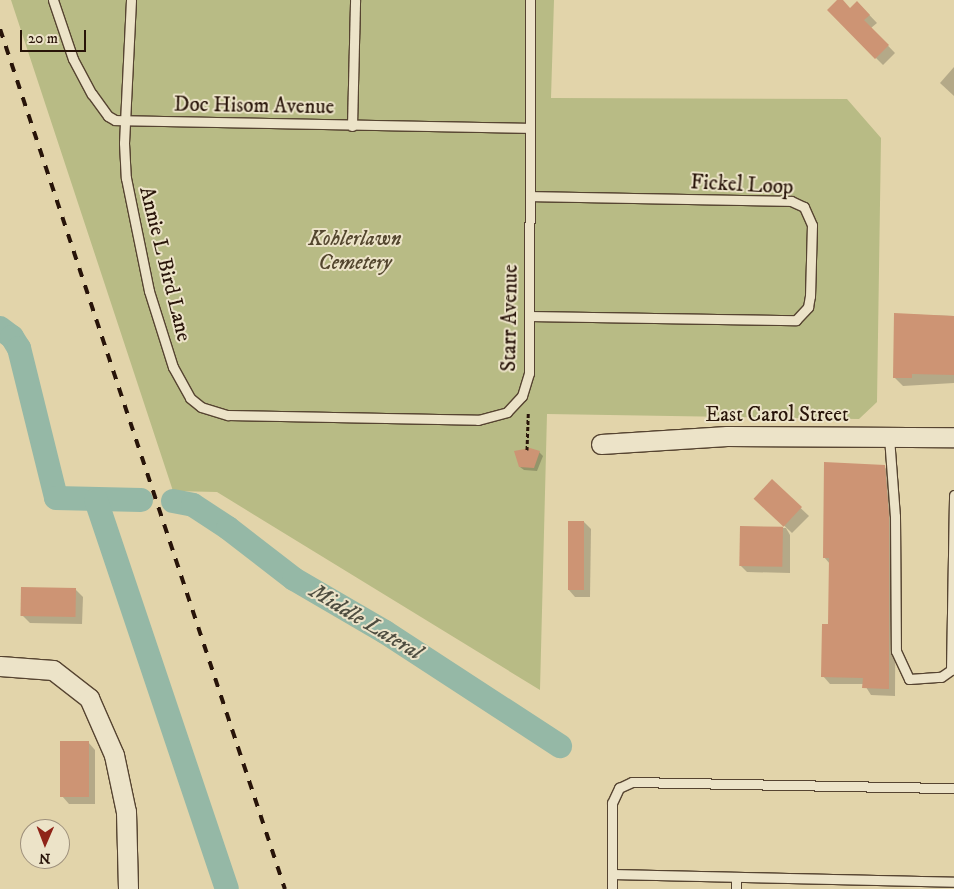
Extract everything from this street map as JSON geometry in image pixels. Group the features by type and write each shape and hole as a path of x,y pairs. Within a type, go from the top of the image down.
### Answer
{"street":[{"name":"East Carol Street","path":"601,444 727,436 954,437"},
{"path":"0,666 53,670 89,698 114,755 126,812 128,889"}],"lane":[{"name":"Doc Hisom Avenue","path":"53,0 73,59 92,94 108,116 127,120 352,126 530,128"},
{"name":"Annie L Bird Lane","path":"131,0 126,178 149,291 181,385 201,407"},
{"path":"352,126 355,0"},
{"name":"Starr Avenue","path":"201,407 214,412 244,416 478,420 507,412 522,396 529,373 530,0"},
{"name":"Fickel Loop","path":"529,316 796,320 808,307 810,296 812,225 804,207 792,201 530,196"},
{"path":"889,437 895,516 896,652 909,679 941,677 951,670 954,495"},
{"path":"612,889 612,803 619,788 632,782 954,788"},
{"path":"612,874 736,877 859,884 954,882"},
{"path":"736,877 736,889"}],"path":[{"path":"522,396 527,403 527,450"}],"green space":[{"name":"Kohlerlawn Cemetery","path":"11,0 554,0 551,98 847,99 881,138 877,402 859,419 547,414 540,690 217,492 173,491"}],"building":[{"path":"837,0 843,0 850,8 857,1 870,15 864,20 889,45 875,59 827,10"},
{"path":"894,313 954,316 954,375 912,374 912,378 893,378"},
{"path":"530,448 540,451 534,468 519,467 514,451"},
{"path":"824,462 885,465 889,516 889,689 862,688 863,678 821,677 822,624 828,624 829,558 823,558"},
{"path":"772,479 802,507 784,527 754,499"},
{"path":"568,521 584,521 584,590 568,590"},
{"path":"740,526 783,527 782,567 739,566"},
{"path":"21,587 76,588 75,617 20,616"},
{"path":"60,741 89,741 89,797 60,797"}],"waterway":[{"name":"Middle Lateral","path":"0,328 12,337 19,348 56,498 141,500"},
{"path":"96,500 227,889"},
{"name":"Middle Lateral","path":"173,501 193,505 228,528 294,579 385,632 560,746"}],"railway":[{"path":"0,29 285,889"}]}
